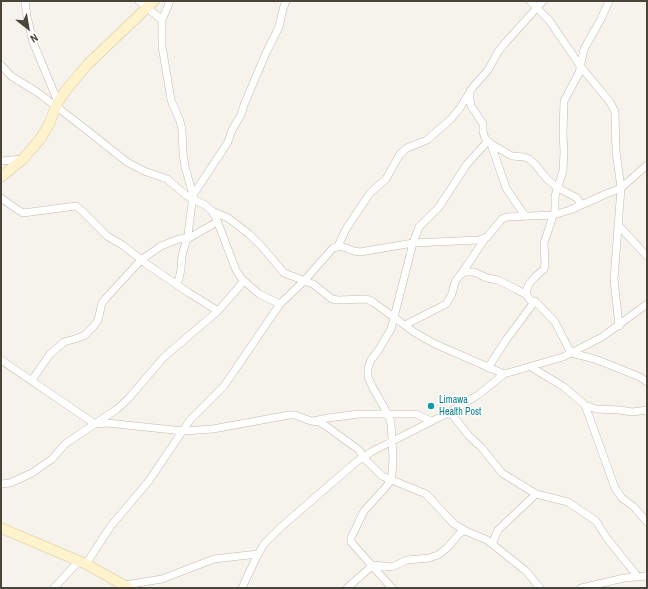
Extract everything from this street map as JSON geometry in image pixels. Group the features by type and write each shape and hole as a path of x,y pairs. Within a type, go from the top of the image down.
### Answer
{"street":[{"path":"25,1 33,42 57,104"},
{"path":"170,1 162,20 162,46 171,100 180,121 185,167 193,197 179,279 176,284"},
{"path":"193,197 228,142 266,53 279,27 286,1"},
{"path":"530,1 549,20 581,66 610,102 615,112 616,152 622,188 614,279 619,326"},
{"path":"338,246 346,229 370,193 386,179 400,154 407,148 427,140 457,113 470,91 488,70 502,47 536,7 543,1"},
{"path":"527,295 526,291 529,284 544,269 545,264 544,243 555,210 554,196 558,188 564,163 564,101 579,73 584,49 601,19 609,1"},
{"path":"1,177 23,160 41,138 50,124 57,104 66,90 88,64 138,15 147,3 162,20"},
{"path":"1,64 11,76 57,104 127,162 144,171 166,179 181,191 193,197 212,211 228,218 249,234 284,272 313,284 332,299 367,299 374,302 404,325 434,344 504,374"},
{"path":"470,91 471,106 483,124 483,132 490,142 506,188 525,216"},
{"path":"490,142 512,156 529,159 547,179 558,188 577,198 581,205"},
{"path":"392,588 373,565 352,544 351,538 364,511 385,488 392,475 393,458 391,423 388,414 368,377 368,368 371,360 391,329 398,308 413,243 419,227 439,207 467,164 490,142"},
{"path":"1,161 23,160"},
{"path":"404,325 446,304 452,294 455,282 487,237 502,219 506,217 553,215 581,205 622,188 647,165"},
{"path":"1,198 23,213 76,206 103,233 124,246 141,260 176,284 218,310"},
{"path":"212,211 236,270 244,281 259,294 280,304"},
{"path":"32,380 50,354 64,342 85,335 93,327 98,320 102,303 141,260 161,246 179,239 187,238 217,222"},
{"path":"619,226 647,256"},
{"path":"54,588 83,562 144,487 190,420 224,386 280,304 304,281 333,248 338,246 360,252 413,243 479,240 487,237"},
{"path":"462,273 478,273 487,278 498,280 527,295 528,298 535,302 555,322 571,353 595,359 647,382"},
{"path":"1,484 10,483 32,473 52,459 65,444 105,418 128,399 164,357 218,310 244,281"},
{"path":"488,368 506,340 535,302"},
{"path":"242,588 264,544 280,528 356,462 371,452 450,412 478,395 504,374 531,367 571,353 602,338 647,304"},
{"path":"1,360 95,424 107,423 183,431 213,429 294,415 326,426 359,450 376,472 390,480 426,494 449,520 465,531 491,542 526,571 540,588"},
{"path":"531,367 564,387 585,405 596,409 614,409 632,412 647,410"},
{"path":"585,405 615,488 622,498 634,507 647,522"},
{"path":"450,412 502,473 536,494 568,502 596,521 606,537 638,577"},
{"path":"311,421 359,414 416,414 431,421"},
{"path":"359,450 371,452"},
{"path":"491,542 498,530 536,494"},
{"path":"1,528 83,562 127,587 168,578 214,559 258,554"},
{"path":"347,588 373,565 392,567 407,560 429,558 438,555 447,548 460,533 465,531"},
{"path":"581,588 609,581 647,576"}],"place":[{"name":"Limawa Health Post","path":"431,406"}]}
